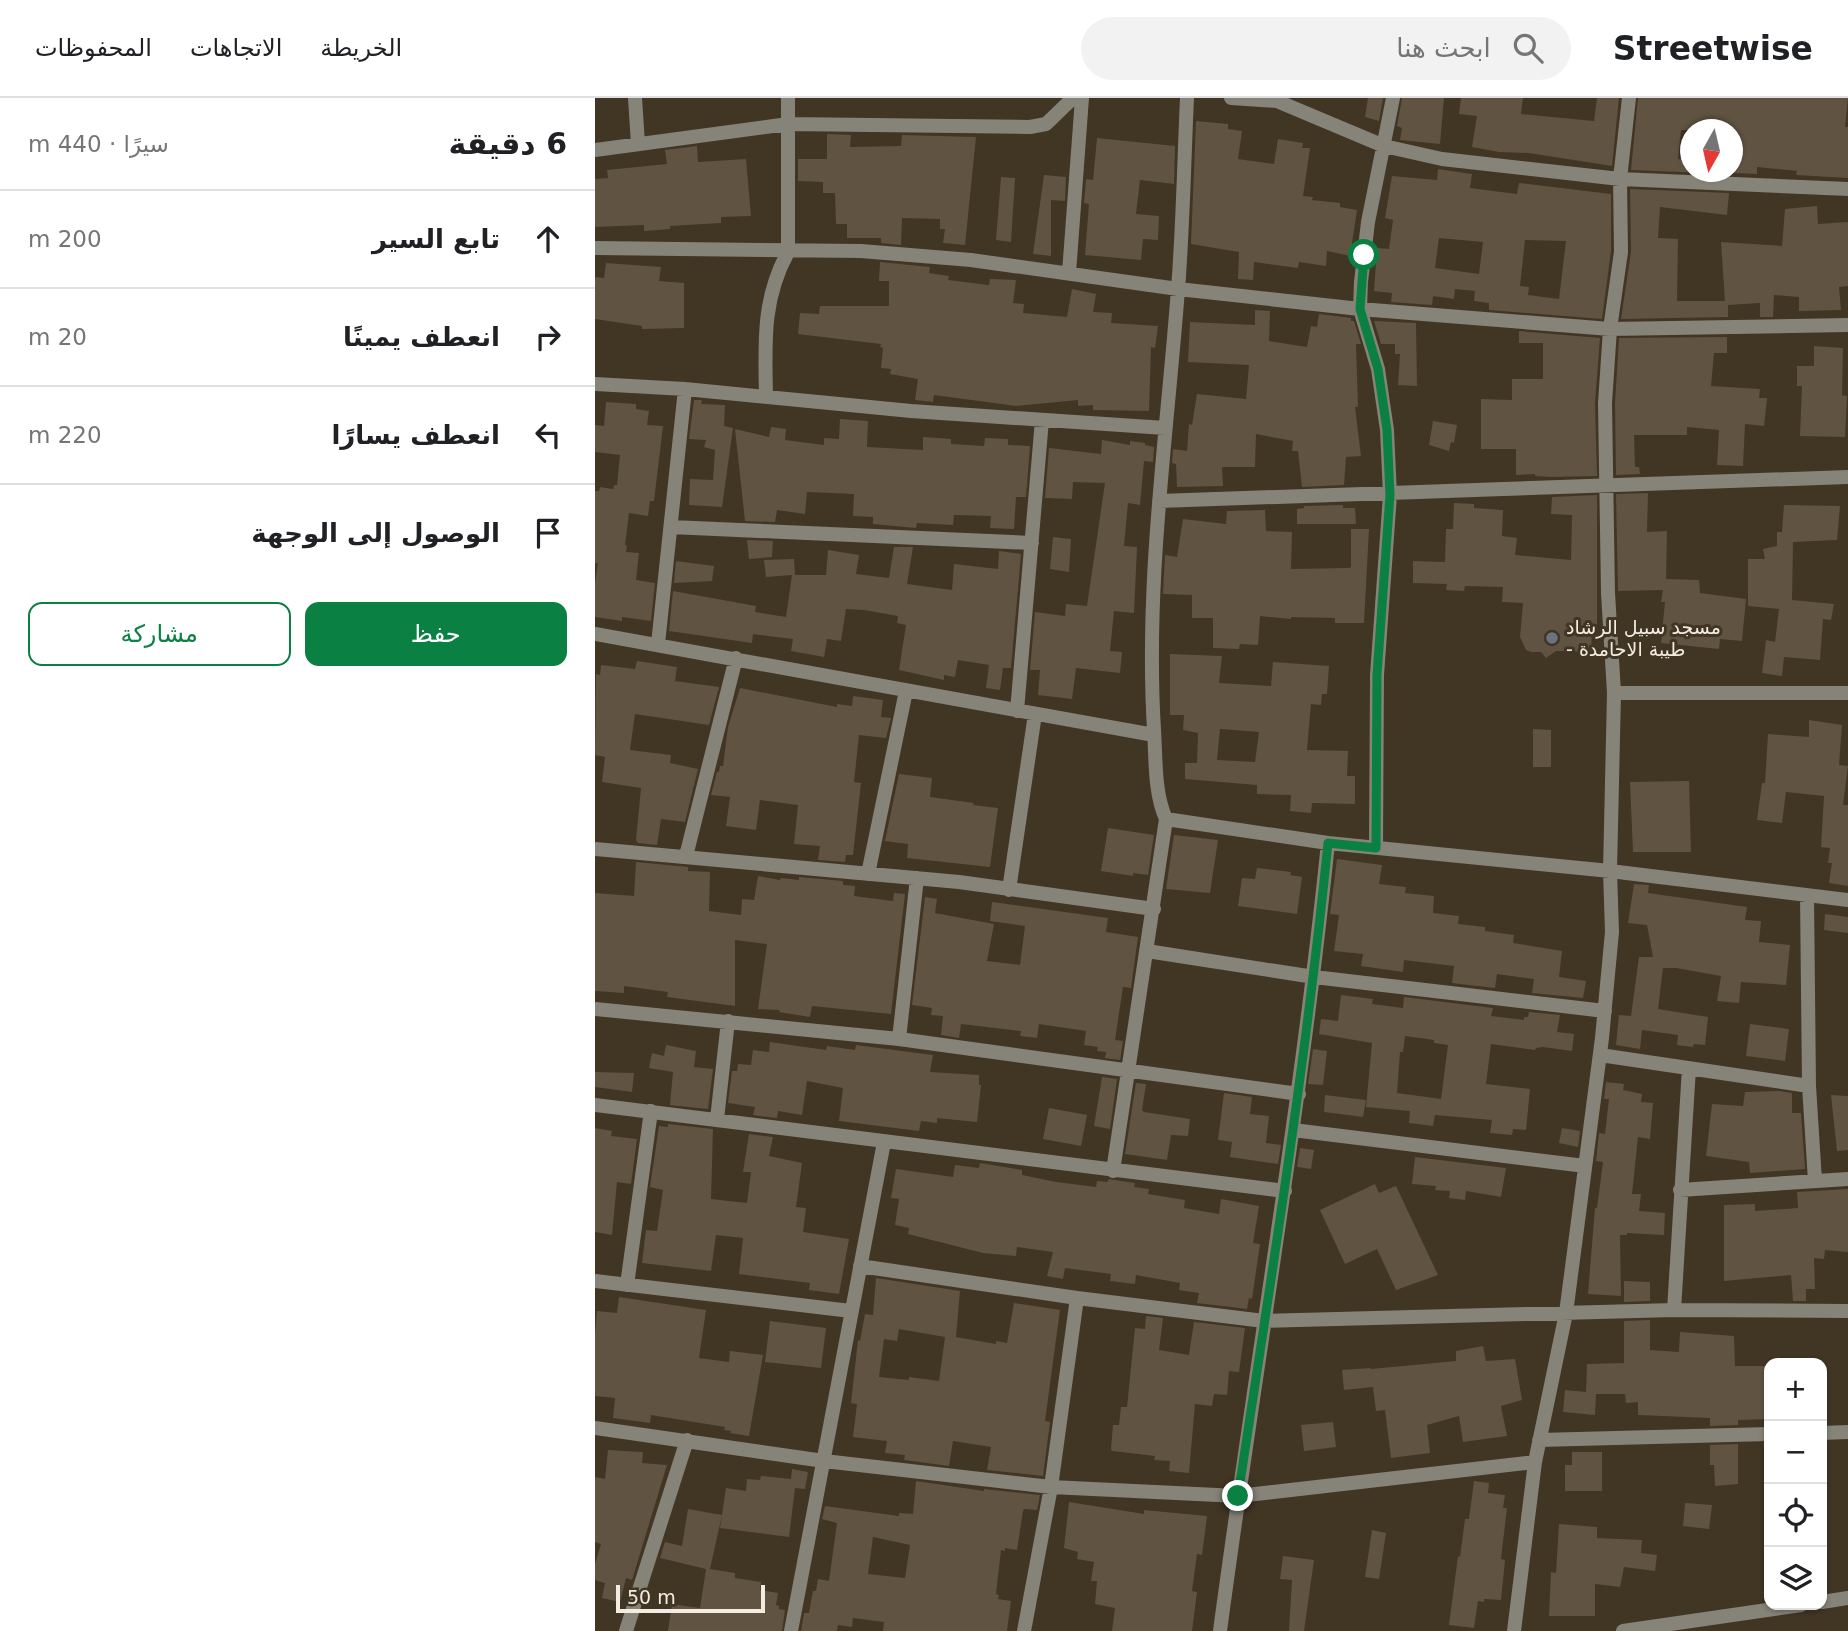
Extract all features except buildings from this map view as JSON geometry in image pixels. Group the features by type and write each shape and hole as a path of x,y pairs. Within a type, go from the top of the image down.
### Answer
{"street":[{"path":"635,98 638,144"},
{"path":"766,396 765,337 769,299 778,270 788,252 788,98"},
{"path":"595,150 788,124 1030,127 1046,124 1058,105 1073,98"},
{"path":"1069,273 1082,98"},
{"path":"1113,1171 1166,819 1159,800 1152,641 1159,500 1178,289 1187,98"},
{"path":"1231,98 1277,100 1384,146 1442,159 1620,179 1848,190"},
{"path":"1376,848 1377,675 1390,495 1387,430 1378,369 1360,309 1368,222 1393,98"},
{"path":"1514,1631 1535,1462 1566,1313 1605,1011 1612,932 1610,871 1614,693 1608,593 1605,403 1610,329 1621,252 1620,179 1629,98"},
{"path":"595,248 861,251 971,260 1178,289 1360,309 1610,329 1848,325"},
{"path":"595,384 1165,428"},
{"path":"658,644 685,389"},
{"path":"1017,711 1042,420"},
{"path":"1159,500 1390,495 1607,484 1848,477"},
{"path":"671,527 1032,542"},
{"path":"595,634 1154,734"},
{"path":"686,856 736,659"},
{"path":"868,874 906,691"},
{"path":"1614,693 1848,693"},
{"path":"1009,890 1035,714"},
{"path":"1166,819 1328,843 1610,871 1848,900"},
{"path":"1220,1631 1299,1094 1328,843"},
{"path":"595,849 917,878 1154,909"},
{"path":"899,1040 917,878"},
{"path":"1807,895 1809,1086 1815,1181"},
{"path":"1147,951 1314,977 1605,1011"},
{"path":"595,1009 899,1040 1299,1094"},
{"path":"716,1119 728,1021"},
{"path":"1599,1055 1809,1086"},
{"path":"1674,1310 1689,1068"},
{"path":"595,1105 1285,1191"},
{"path":"627,1285 651,1111"},
{"path":"1293,1130 1585,1166"},
{"path":"791,1631 884,1142"},
{"path":"1680,1190 1848,1179"},
{"path":"860,1266 1077,1298 1264,1321 1674,1310 1848,1311"},
{"path":"595,1281 851,1311"},
{"path":"1024,1631 1051,1487 1077,1298"},
{"path":"595,1428 824,1461 1051,1487 1238,1496 1535,1462"},
{"path":"1827,1433 1848,1432"},
{"path":"1539,1440 1764,1434"},
{"path":"626,1631 687,1440"},
{"path":"1827,1601 1848,1598"},
{"path":"1623,1631 1767,1610"}],"place":[{"name":"مسجد سبيل الرشاد - طيبة الاحامدة","path":"1552,638"}],"route":[{"path":"1238,1496 1299,1094 1328,843 1376,848 1377,675 1390,495 1387,430 1378,369 1360,309 1364,255"}]}
